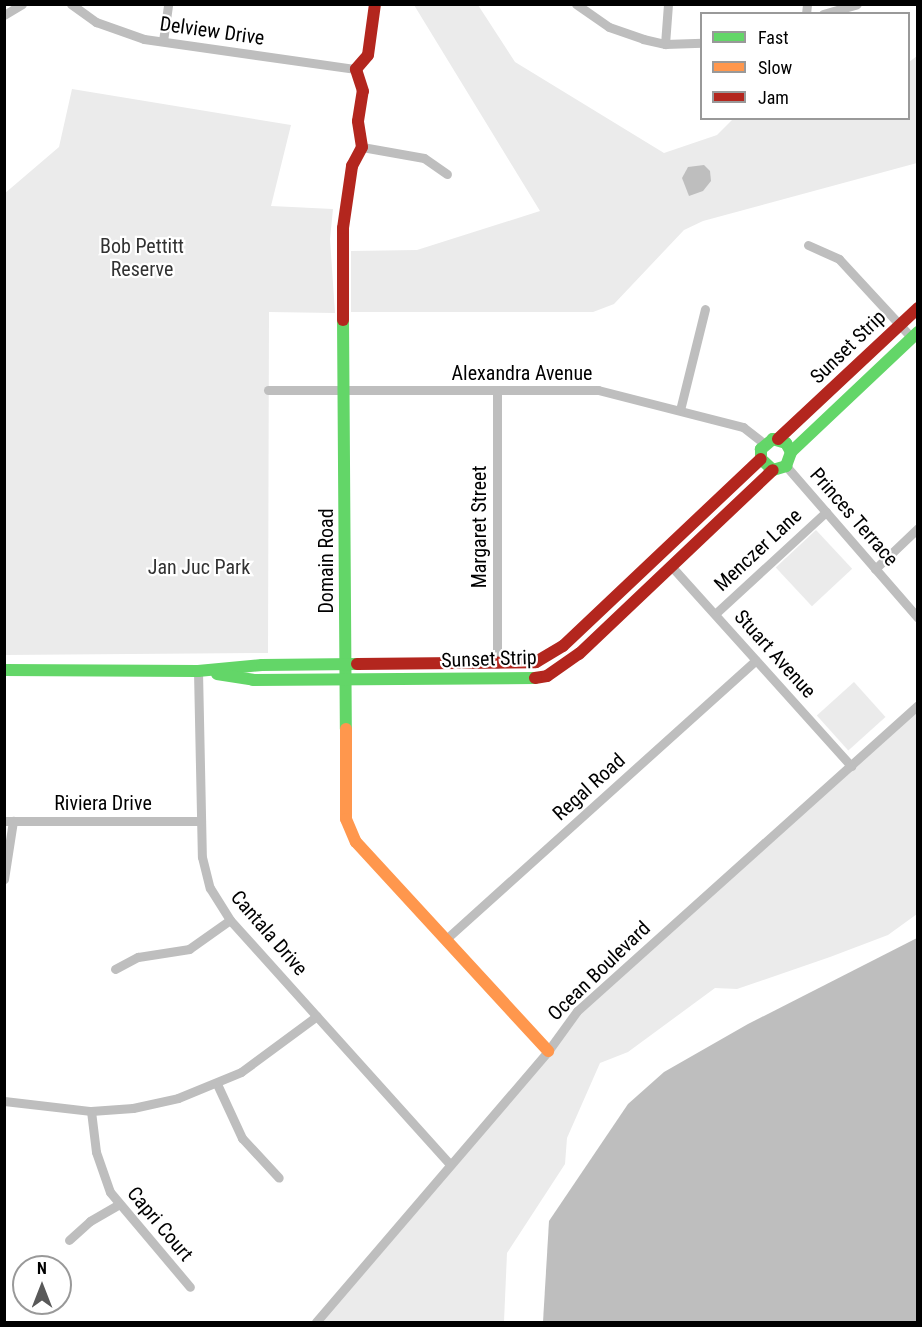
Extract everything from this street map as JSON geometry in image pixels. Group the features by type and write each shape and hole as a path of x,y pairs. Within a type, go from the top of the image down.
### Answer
{"street":[{"path":"4,15 22,4"},
{"name":"Delview Drive","path":"71,4 110,28 163,41 356,69"},
{"path":"163,41 168,4"},
{"path":"356,69 368,55 375,4"},
{"path":"576,4 609,27 665,44 700,42"},
{"path":"665,44 668,4"},
{"path":"830,12 857,4"},
{"name":"Domain Road","path":"356,69 363,91 358,121 362,147 352,166 343,228 348,827 356,842 548,1051"},
{"path":"362,147 424,158 447,174"},
{"path":"808,245 839,259 900,324 914,334"},
{"name":"Sunset Strip","path":"765,444 778,439 918,308"},
{"path":"680,410 705,309"},
{"name":"Sunset Strip","path":"198,671 253,680 528,680 547,676 567,665 773,470 786,466 791,452 914,334"},
{"name":"Alexandra Avenue","path":"268,390 598,390 743,427 765,444"},
{"name":"Margaret Street","path":"497,390 497,664"},
{"path":"778,439 786,443 791,452"},
{"path":"765,444 761,459 773,470"},
{"name":"Sunset Strip","path":"4,670 198,671 346,663 536,662 554,653 761,459"},
{"name":"Princes Terrace","path":"786,466 918,618"},
{"name":"Menczer Lane","path":"715,614 826,512"},
{"path":"875,569 918,528"},
{"name":"Stuart Avenue","path":"672,567 850,766"},
{"name":"Regal Road","path":"445,940 756,660"},
{"name":"Cantala Drive","path":"198,671 201,821 205,873 214,897 230,920 449,1163"},
{"name":"Ocean Boulevard","path":"316,1323 449,1163 548,1051 577,1011 918,705"},
{"path":"4,879 9,821"},
{"name":"Riviera Drive","path":"9,821 201,821"},
{"path":"115,969 138,957 189,949 230,920"},
{"path":"4,1101 91,1112 156,1103 217,1084 263,1059 317,1016"},
{"path":"217,1084 242,1138 279,1178"},
{"name":"Capri Court","path":"91,1112 98,1162 118,1205 190,1287"},
{"path":"69,1240 90,1221 118,1205"}],"green space":[{"path":"414,5 478,5 515,62 664,153 717,135 732,120 910,120 910,61 917,56 917,163 703,221 684,230 614,304 593,312 351,312 351,251 417,250 540,211"},
{"name":"Bob Pettitt Reserve","path":"72,89 291,125 271,206 333,209 330,239 335,313 269,312 268,653 5,655 4,194 59,147"},
{"path":"816,530 852,569 812,606 776,568"},
{"path":"854,682 885,717 848,750 817,715"},
{"path":"917,705 917,914 888,935 830,957 737,989 715,988 628,1052 600,1063 567,1138 565,1164 507,1253 504,1322 316,1322 561,1030"}],"shaded area":[{"path":"704,165 710,171 711,181 703,191 689,196 682,178 688,167"},
{"path":"917,938 917,1322 543,1322 549,1221 628,1104 664,1072 748,1024"}],"traffic: fast":[{"path":"343,320 346,729"},
{"path":"791,452 786,443 773,439 761,449 761,459 773,470 786,466 791,452 918,332"},
{"path":"4,670 198,671 262,665 357,664"},
{"path":"217,674 253,680 535,678"}],"traffic: slow":[{"path":"346,729 346,819 356,842 548,1051"}],"traffic: jam":[{"path":"343,320 343,228 352,166 362,147 358,121 363,91 356,69 368,55 375,4"},
{"path":"778,439 918,308"},
{"path":"357,664 536,662 563,646 761,459"},
{"path":"535,678 547,676 579,654 773,470"}],"park label":[{"name":"Jan Juc Park","path":"199,567"}]}
